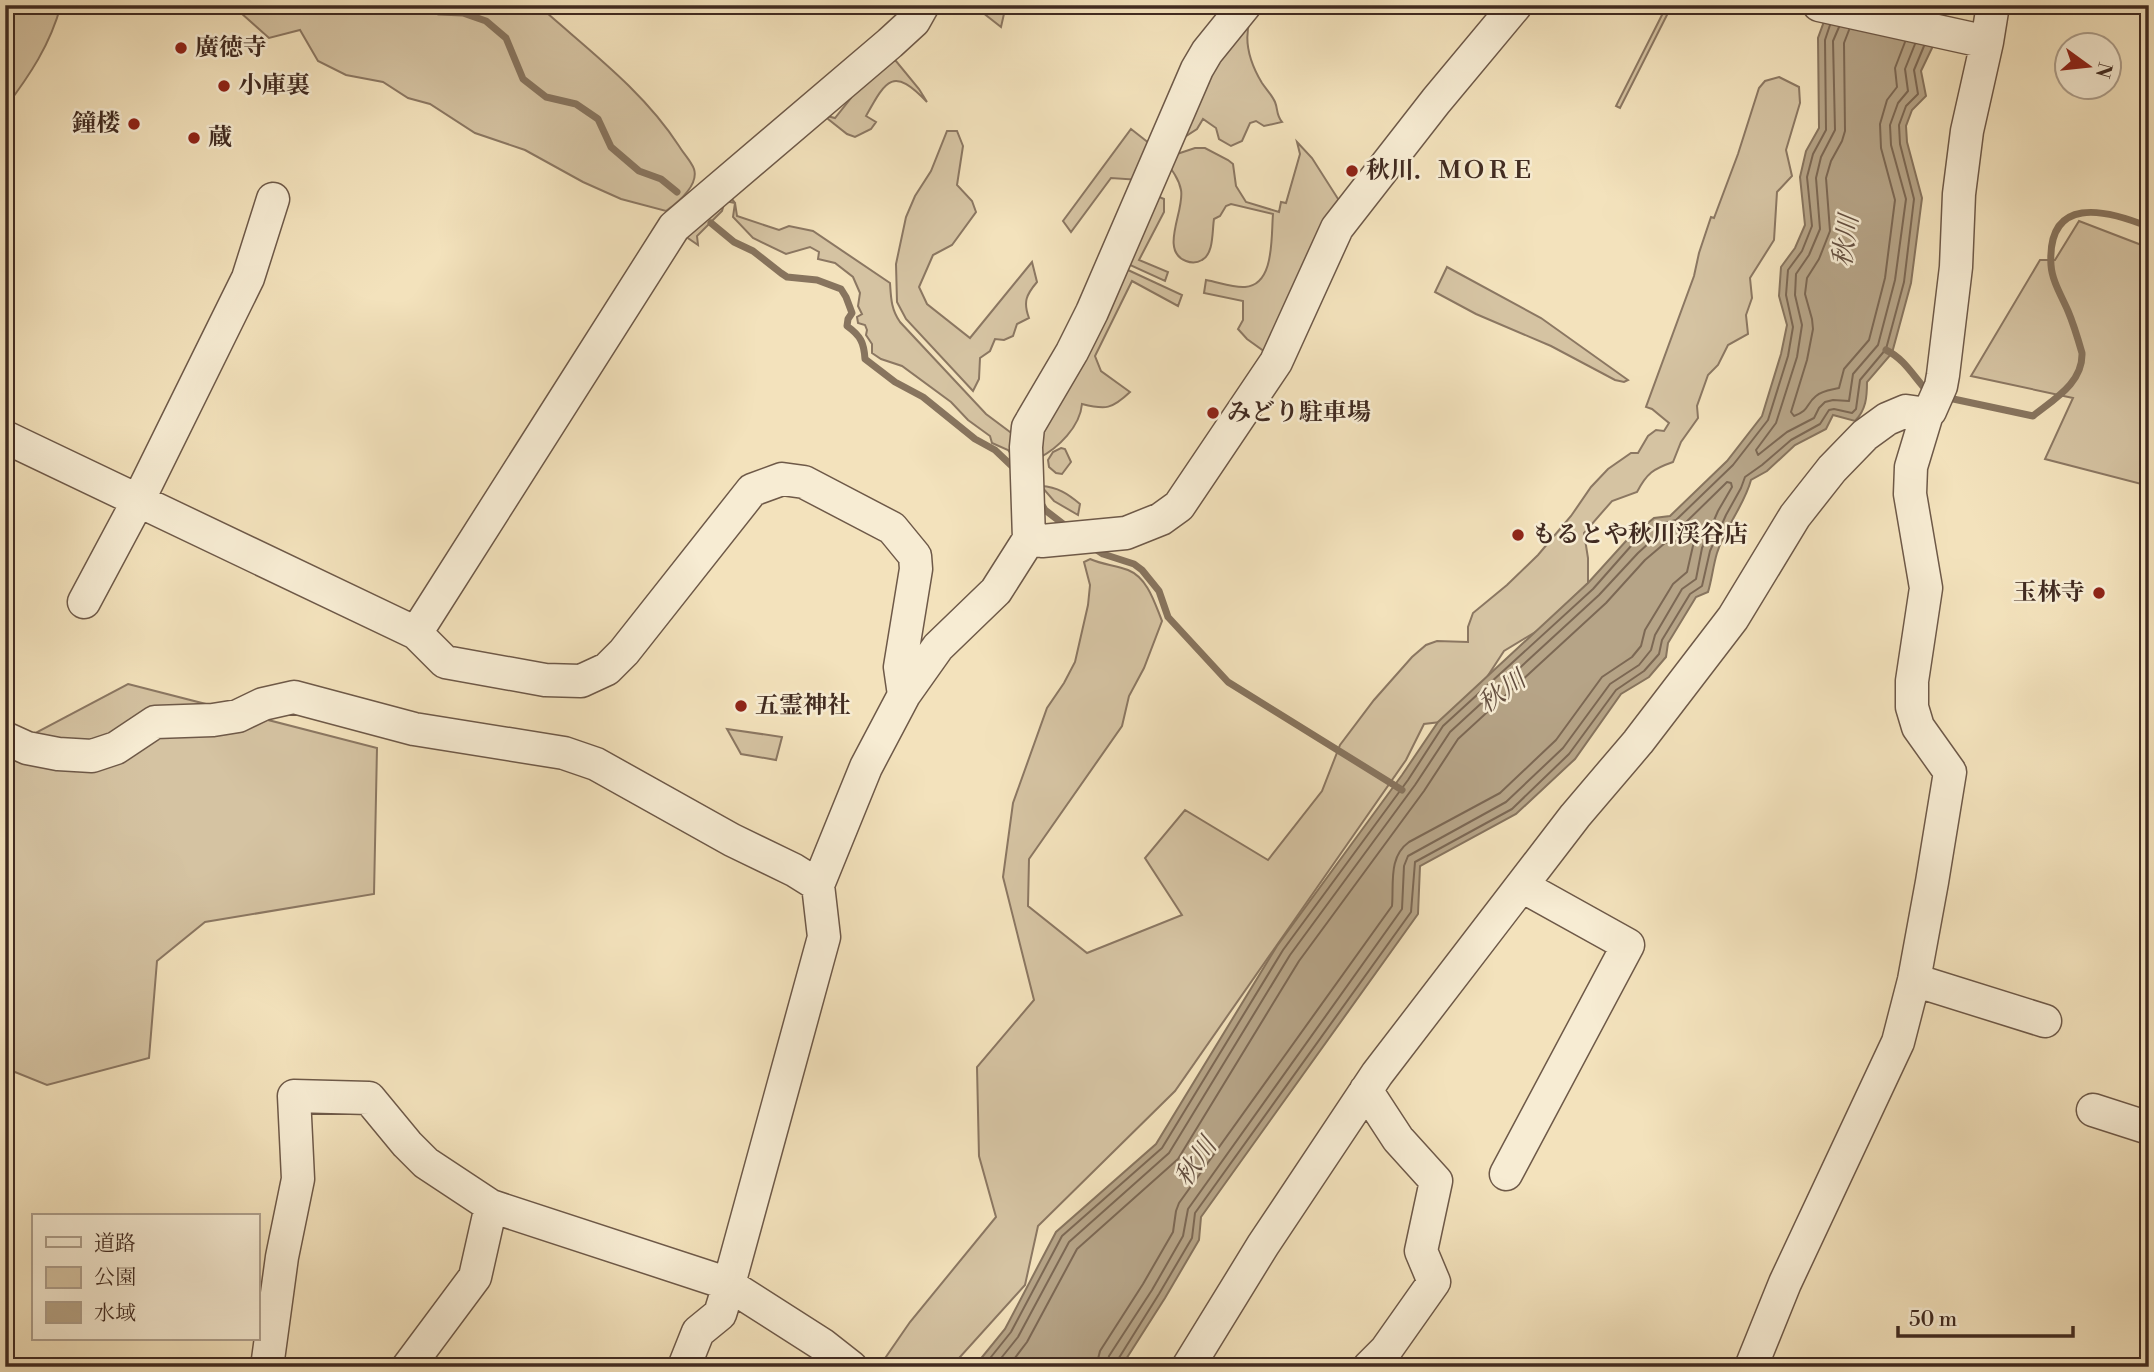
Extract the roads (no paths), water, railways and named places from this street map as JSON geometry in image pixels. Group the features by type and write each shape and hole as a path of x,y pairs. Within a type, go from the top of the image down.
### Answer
{"street":[{"path":"416,634 674,228 890,43 914,21 923,5"},
{"path":"267,1367 282,1258 298,1179 294,1096 369,1098 426,1163 491,1206 729,1284 824,936 818,885 866,767 904,695 938,647 996,591 1029,539 1028,427 1092,312 1197,69 1207,52 1245,5"},
{"path":"1029,539 1042,541 1126,533 1161,519 1179,506 1276,362 1337,228 1436,101 1516,5"},
{"path":"1819,5 1980,41"},
{"path":"1751,1367 1785,1283 1898,1042 1914,980 1933,882 1950,772 1918,727 1912,706 1912,681 1926,588 1910,494 1911,467 1933,404 1956,267 1959,194 1980,41 1993,5"},
{"path":"84,602 139,499 248,278 273,200"},
{"path":"1188,1367 1263,1245 1366,1090 1575,816 1638,742 1734,618 1795,516 1832,469 1865,435 1886,419 1933,404"},
{"path":"5,437 416,634 445,662 545,680 581,681 607,668 624,652 752,490 782,479 804,482 892,528 915,556 916,569 900,667 904,695"},
{"path":"5,738 27,748 58,754 92,756 116,748 155,722 238,716 263,704 294,697 390,723 564,754 596,764 818,885"},
{"path":"1506,1174 1628,944 1522,886"},
{"path":"1914,980 2045,1021"},
{"path":"1366,1090 1398,1139 1436,1181 1421,1251 1434,1282 1385,1350 1369,1367"},
{"path":"2093,1110 2149,1128"},
{"path":"408,1367 475,1277 491,1206"},
{"path":"684,1367 698,1332 720,1314 729,1285 851,1367"}],"water":[{"name":"秋川","path":"1830,5 1943,5 1946,19 1921,71 1926,96 1912,110 1906,126 1907,142 1922,198 1911,283 1892,353 1867,382 1862,412 1855,421 1833,415 1826,429 1795,445 1767,471 1751,480 1744,499 1720,543 1708,592 1696,597 1668,643 1666,657 1649,677 1621,694 1575,759 1516,814 1420,866 1418,914 1201,1217 1199,1240 1121,1367 974,1367 1005,1329 1056,1232 1156,1144 1277,946 1438,722 1588,583 1626,541 1654,518 1670,516 1727,461 1762,416 1787,325 1779,296 1781,267 1795,248 1805,225 1800,177 1806,151 1819,128 1818,38"}],"waterway":[{"path":"425,5 439,12 463,13 486,21 506,38 523,79 546,97 576,104 598,119 611,147 639,171 661,179 677,192"},
{"path":"1944,397 2033,416 2058,397 2078,373 2082,353 2052,271 2052,243 2058,227 2069,217 2082,213 2115,216 2149,227"},
{"path":"711,223 734,242 753,251 787,277 817,280 841,289 852,313 847,326 861,340 865,359 895,382 923,397 975,439 995,450 1017,471"},
{"path":"1886,350 1904,364 1929,393"},
{"path":"1039,500 1045,510 1071,530"},
{"path":"1091,546 1103,554 1134,564 1142,570 1159,591 1168,617 1228,682 1402,790"}],"place":[{"name":"廣徳寺","path":"181,48"},
{"name":"小庫裏","path":"224,86"},
{"name":"鐘楼","path":"134,124"},
{"name":"蔵","path":"194,138"},
{"name":"秋川．ＭＯＲＥ","path":"1352,171"},
{"name":"みどり駐車場","path":"1213,413"},
{"name":"もるとや秋川渓谷店","path":"1518,535"},
{"name":"玉林寺","path":"2099,593"},
{"name":"五霊神社","path":"741,706"}]}
